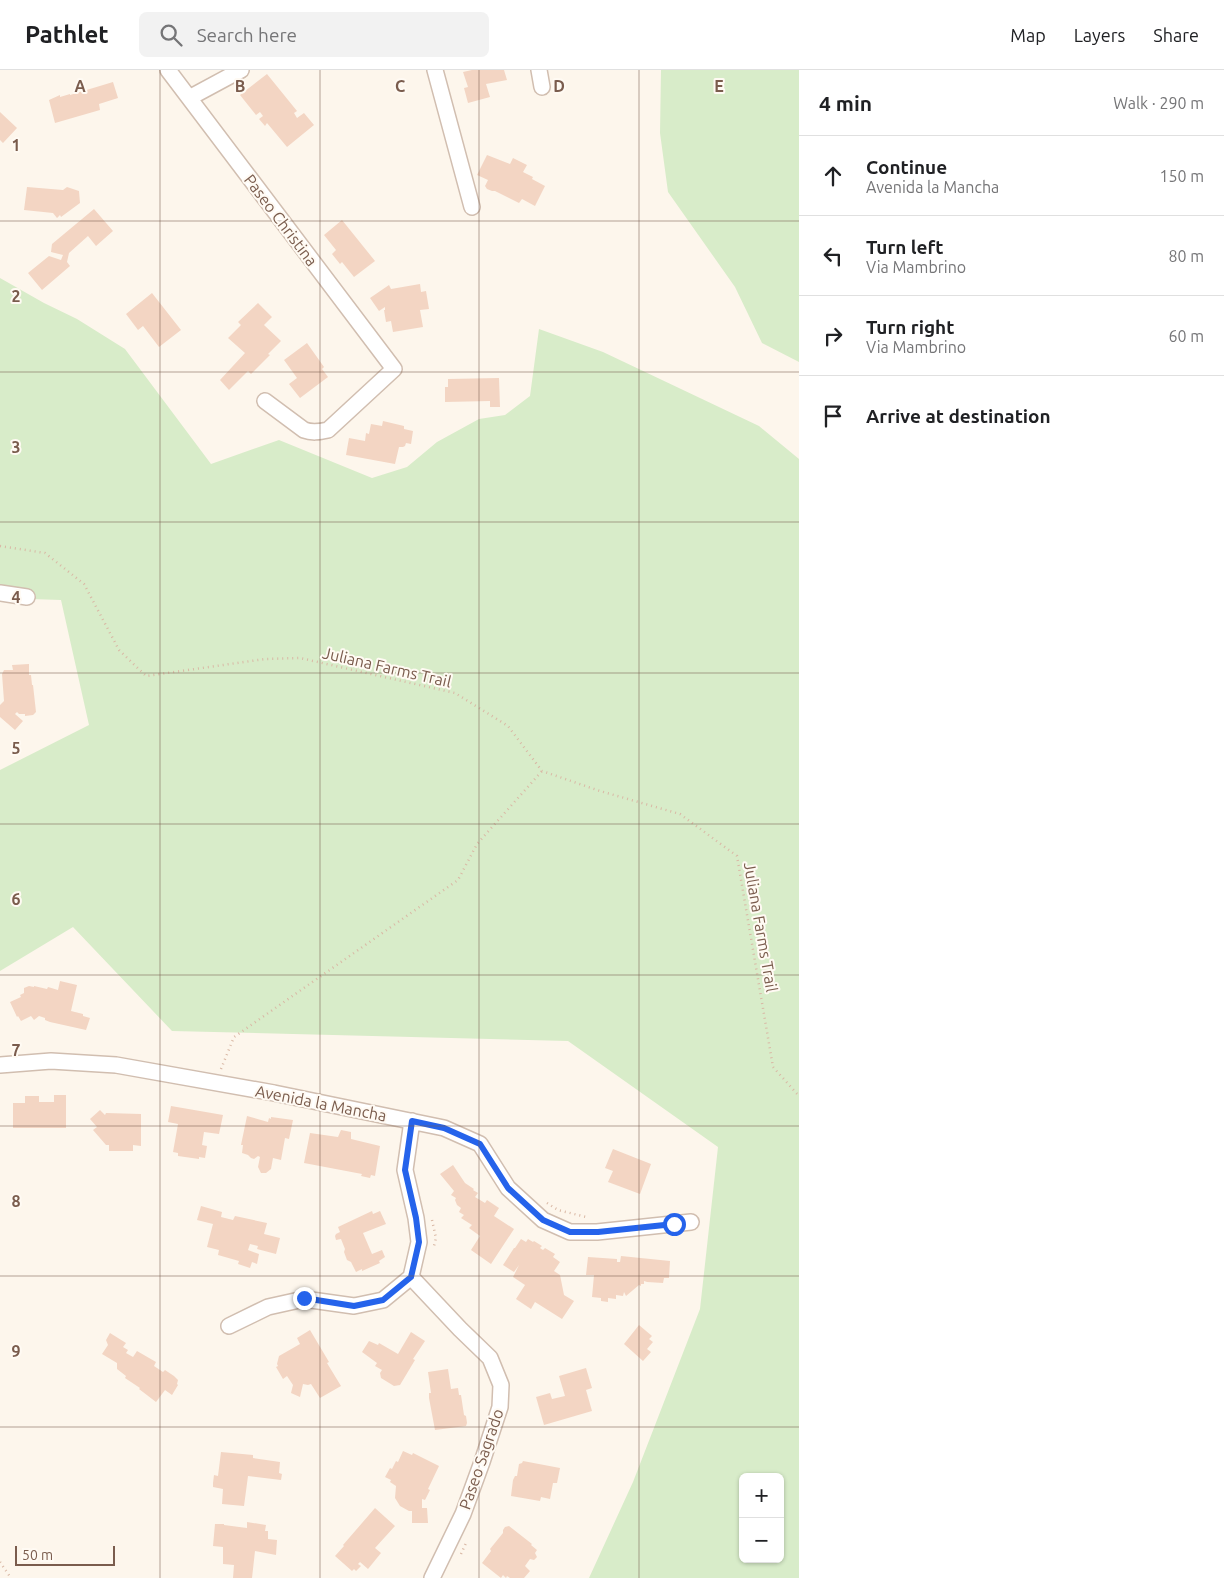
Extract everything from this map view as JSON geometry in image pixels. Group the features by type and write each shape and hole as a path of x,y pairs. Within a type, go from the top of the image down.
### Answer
{"street":[{"name":"Paseo Christina","path":"168,70 394,369 328,430 319,432 304,430 266,401"},
{"path":"189,98 241,70"},
{"path":"435,70 472,207"},
{"path":"539,70 542,88"},
{"path":"0,593 27,597"},
{"name":"Avenida la Mancha","path":"0,1065 51,1061 116,1065 274,1093 444,1128 480,1144 508,1188 543,1220 570,1232 598,1232 691,1222"},
{"path":"229,1326 268,1308 304,1298 354,1306 383,1300 411,1277 419,1242 416,1218 405,1170 412,1121"},
{"name":"Paseo Sagrado","path":"411,1277 490,1358 501,1385 500,1407 482,1462 463,1514 432,1578"}],"path":[{"name":"Juliana Farms Trail","path":"0,546 45,553 84,584 119,650 146,676 265,659 300,658 455,693 508,726 542,771 600,791 680,814 737,856 773,1067 799,1096"},
{"path":"541,1199 558,1210 589,1218"},
{"path":"0,1562 11,1578"}],"green space":[{"path":"661,70 799,70 799,362 762,343 735,287 668,192 660,133"},
{"path":"0,278 77,319 125,349 211,464 279,440 372,478 407,467 437,442 479,419 505,415 530,396 539,329 603,352 759,426 799,459 799,1578 589,1578 633,1482 700,1309 718,1147 568,1041 172,1031 73,927 0,971 0,770 89,725 61,600 0,598"}],"building":[{"path":"472,70 504,70 507,80 486,84 490,97 468,103 464,88 468,87 463,72"},
{"path":"267,74 297,111 294,113 297,118 304,113 314,125 287,147 267,123 265,126 259,119 263,116 260,112 256,115 240,95"},
{"path":"113,82 118,98 99,104 100,110 55,123 49,100 60,95 60,97 70,95"},
{"path":"0,112 17,128 3,143 0,140"},
{"path":"487,155 510,164 513,158 527,165 523,172 545,186 535,206 522,199 519,203 487,189 485,186 488,180 477,175"},
{"path":"27,187 63,190 67,187 79,191 80,203 57,218 53,213 24,210"},
{"path":"94,209 113,231 96,246 88,236 69,253 67,262 70,266 42,290 28,273 49,256 61,260 63,255 51,252 52,244"},
{"path":"342,220 375,261 354,277 342,262 340,264 332,254 336,250 324,235"},
{"path":"420,284 421,292 426,291 429,309 420,310 423,327 393,332 391,321 386,322 385,307 379,311 370,298 389,285 391,289"},
{"path":"152,293 181,330 159,347 143,326 138,330 126,314"},
{"path":"258,303 272,317 264,325 281,341 251,374 248,371 229,390 220,380 245,353 228,338 241,325 238,322"},
{"path":"307,343 324,367 322,369 328,377 300,398 289,384 297,378 284,360"},
{"path":"499,378 500,407 490,407 490,401 445,402 445,387 448,387 448,379"},
{"path":"383,421 404,426 404,429 413,431 411,444 406,443 405,446 399,447 395,464 346,455 349,438 365,441 366,433 369,434 371,424 382,426"},
{"path":"29,664 29,675 31,675 33,685 36,712 33,715 25,716 25,714 17,712 15,714 23,721 15,730 0,717 0,705 4,701 2,674 4,670 13,670 12,665"},
{"path":"60,981 77,985 71,1011 90,1018 86,1030 50,1022 39,1016 34,1020 31,1016 21,1021 17,1017 10,1002 21,997 20,995 24,993 24,988 34,986 58,990"},
{"path":"54,1095 66,1095 66,1128 13,1128 13,1103 25,1103 25,1096 39,1096 39,1102 54,1102"},
{"path":"171,1106 223,1115 219,1134 204,1132 202,1145 207,1146 205,1158 178,1156 178,1153 173,1152 178,1124 168,1122"},
{"path":"100,1110 105,1115 106,1113 141,1114 141,1146 133,1145 133,1151 109,1151 109,1145 106,1145 93,1130 97,1127 90,1119"},
{"path":"247,1116 268,1122 271,1117 293,1120 289,1139 285,1138 281,1160 273,1158 271,1169 266,1173 261,1173 258,1167 260,1157 258,1156 254,1159 242,1153 243,1145 241,1145"},
{"path":"341,1130 351,1132 351,1139 380,1146 375,1176 371,1175 370,1178 361,1176 362,1174 304,1163 310,1133 338,1137"},
{"path":"613,1149 651,1164 640,1194 608,1182 613,1171 605,1168"},
{"path":"453,1165 465,1183 478,1193 475,1197 485,1203 487,1200 499,1208 494,1216 514,1229 491,1264 471,1250 480,1236 469,1228 472,1225 461,1218 464,1215 459,1212 461,1208 457,1205 456,1198 451,1195 454,1191 440,1174"},
{"path":"201,1206 222,1212 221,1217 233,1220 235,1216 267,1223 264,1234 280,1238 276,1254 257,1249 258,1246 250,1244 248,1250 259,1254 257,1264 252,1262 250,1268 238,1264 239,1261 218,1255 219,1250 207,1247 213,1224 197,1220"},
{"path":"372,1211 373,1214 380,1211 386,1224 363,1233 372,1254 382,1250 385,1257 379,1261 380,1263 356,1272 351,1262 347,1260 341,1239 336,1240 335,1236 340,1232 338,1227"},
{"path":"521,1239 526,1242 528,1239 534,1241 542,1246 540,1248 543,1250 545,1248 555,1254 553,1257 560,1262 554,1271 560,1275 564,1295 574,1301 562,1319 535,1302 531,1309 516,1299 525,1285 513,1277 519,1265 514,1272 503,1265"},
{"path":"621,1256 670,1261 669,1278 664,1278 663,1283 644,1281 644,1284 639,1285 626,1296 624,1292 623,1296 616,1295 616,1299 608,1298 608,1302 601,1301 601,1298 592,1297 594,1275 586,1275 588,1257 617,1259 617,1262 620,1262"},
{"path":"639,1325 652,1336 649,1339 653,1342 647,1349 651,1352 643,1361 624,1344"},
{"path":"310,1330 341,1386 320,1398 311,1384 303,1384 300,1397 291,1393 293,1385 287,1376 283,1379 276,1367 278,1366 279,1356 300,1344 297,1338"},
{"path":"411,1332 425,1341 413,1359 415,1360 400,1385 394,1386 381,1378 380,1373 382,1370 375,1366 377,1363 362,1352 369,1341 378,1345 379,1343 398,1354"},
{"path":"110,1333 126,1343 123,1347 128,1350 126,1353 133,1357 137,1351 156,1362 154,1366 163,1372 165,1370 178,1380 178,1385 172,1395 165,1390 156,1402 125,1378 126,1376 117,1369 117,1363 102,1354 108,1345 106,1340"},
{"path":"586,1368 592,1388 586,1390 592,1411 544,1425 536,1397 550,1393 552,1399 565,1396 559,1376"},
{"path":"448,1369 451,1389 458,1388 467,1423 466,1426 435,1430 429,1398 429,1393 431,1393 428,1372"},
{"path":"403,1451 412,1455 413,1453 439,1466 425,1500 422,1499 422,1508 427,1508 428,1523 412,1523 412,1511 400,1506 395,1498 396,1486 385,1477 396,1461 398,1462"},
{"path":"221,1452 253,1455 253,1458 280,1462 279,1473 282,1474 281,1480 248,1476 244,1506 222,1504 223,1489 213,1487 214,1475 218,1476"},
{"path":"523,1461 560,1468 557,1483 553,1483 550,1499 541,1497 540,1501 511,1496 513,1480 517,1476 519,1464"},
{"path":"375,1508 395,1526 375,1548 381,1553 368,1569 360,1562 358,1564 361,1566 356,1571 354,1569 352,1571 335,1556"},
{"path":"247,1522 266,1525 265,1531 268,1531 268,1539 277,1540 276,1555 255,1551 252,1578 233,1578 234,1565 223,1564 223,1547 213,1546 215,1524 247,1528"},
{"path":"509,1526 537,1550 535,1553 537,1557 534,1560 530,1559 525,1566 530,1571 524,1578 510,1578 507,1576 506,1578 503,1575 501,1578 482,1563 503,1533 505,1527"}],"route":[{"path":"304,1298 354,1306 383,1300 411,1277 419,1242 416,1218 405,1170 412,1121 444,1128 480,1144 508,1188 543,1220 570,1232 598,1232 674,1224"}]}
